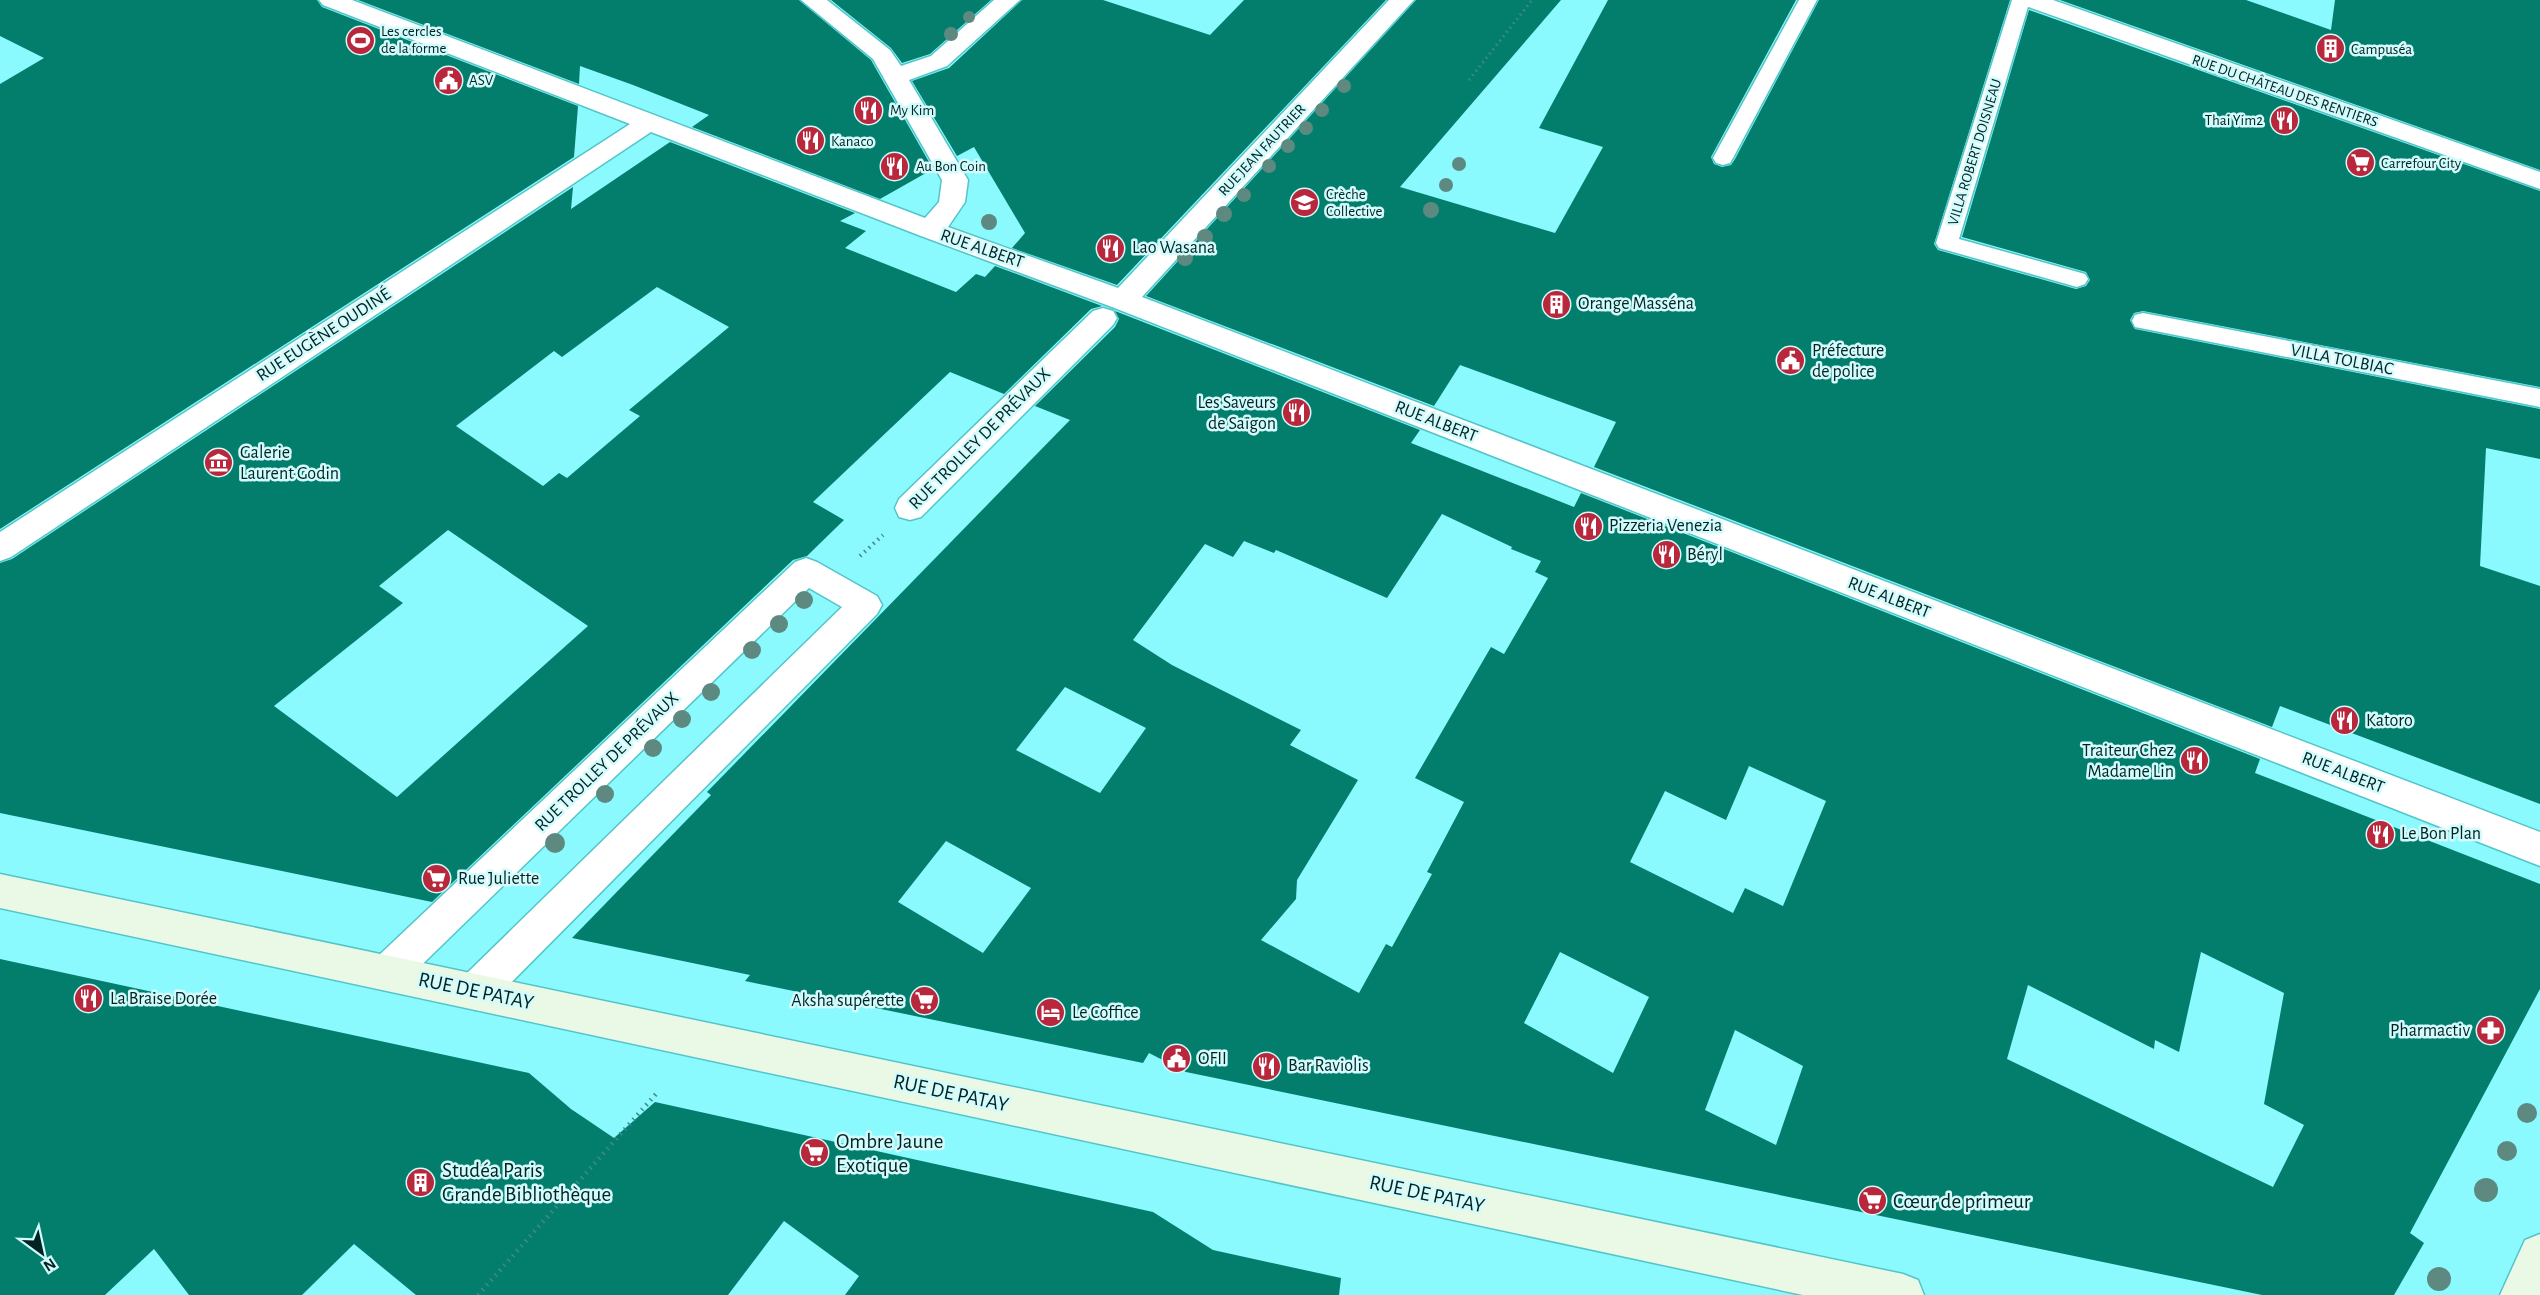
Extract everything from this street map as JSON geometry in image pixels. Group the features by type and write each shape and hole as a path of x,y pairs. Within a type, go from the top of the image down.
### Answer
{"street":[{"name":"RUE ALBERT","path":"331,0 930,230 1112,309 1640,501 2540,849"},
{"path":"813,0 882,55 955,180 956,194 952,204 930,230"},
{"path":"893,77 939,62 1008,0"},
{"name":"RUE JEAN FAUTRIER","path":"1112,309 1138,284 1402,0"},
{"name":"RUE DU CHÂTEAU DES RENTIERS","path":"2031,0 2540,181"},
{"name":"RUE EUGÈNE OUDINÉ","path":"0,548 648,123"},
{"name":"RUE TROLLEY DE PRÉVAUX","path":"910,508 1112,309"},
{"name":"RUE TROLLEY DE PRÉVAUX","path":"388,972 807,571 866,605 476,991"},
{"name":"RUE DE PATAY","path":"0,891 1903,1295"},
{"path":"2521,1295 2540,1256"}],"lane":[{"path":"1723,158 1808,0"},
{"name":"VILLA ROBERT DOISNEAU","path":"2021,0 1947,243 2078,279"},
{"name":"VILLA TOLBIAC","path":"2143,321 2540,398"}],"path":[{"path":"1469,80 1532,0"},
{"name":"RUE TROLLEY DE PRÉVAUX","path":"831,584 910,508"},
{"path":"478,1295 656,1094"}],"building":[{"path":"0,0 317,0 322,7 578,106 574,157 0,529 0,84 44,58 0,36"},
{"path":"358,0 799,0 871,60 933,169 880,199 692,127 709,115 633,85 580,66 579,84"},
{"path":"831,0 991,0 930,54 902,63 891,48"},
{"path":"1022,0 1103,0 1210,35 1244,0 1386,0 1117,285 1012,248 1025,233 974,147 957,156 912,81 949,68"},
{"path":"1416,0 1561,0 1400,187 1555,233 1603,147 1539,128 1608,0 1796,0 1711,157 1714,164 1722,167 1731,165 1735,159 1819,0 2010,0 1934,244 1938,250 2076,289 2086,286 2090,280 2086,272 1962,237 2029,10 2540,191 2540,387 2143,311 2134,313 2130,320 2135,329 2540,409 2540,459 2486,448 2480,566 2540,586 2540,804 2280,706 2272,727 1594,467 1616,422 1460,365 1434,406 1146,296"},
{"path":"2060,0 2246,0 2331,30 2335,0 2540,0 2540,170"},
{"path":"670,142 855,213 840,221 866,231 845,248 956,292 976,274 985,277 995,266 1102,306 1091,309 1004,394 950,372 813,502 844,520 807,556 793,560 432,902 0,813 0,563 12,559 573,187 571,209","holes":["657,287 729,327 629,410 640,416 567,478 559,473 543,486 456,426 554,351 562,357","448,530 588,626 397,797 274,706 403,603 379,586"]},
{"path":"1115,311 1420,430 1411,443 1574,507 1581,493 2260,759 2255,773 2540,884 2540,989 2410,1233 2424,1243 2394,1295 2262,1295 1186,1072 1149,1053 1143,1063 745,981 750,975 572,938 711,795 707,792 1070,420 1035,406 1115,327 1119,319","holes":["1442,514 1512,547 1511,549 1541,561 1535,572 1548,578 1504,654 1491,647 1415,778 1464,802 1427,872 1432,874 1392,947 1386,944 1359,993 1261,940 1296,899 1297,880 1358,780 1290,745 1301,730 1172,665 1133,640 1205,544 1233,557 1244,541 1274,553 1276,550 1387,598","1065,687 1146,728 1100,793 1016,750","1749,766 1826,801 1783,906 1745,888 1733,913 1630,862 1665,791 1726,820","946,841 1031,888 983,953 898,902","1560,952 1649,997 1613,1073 1524,1023","2201,952 2284,993 2264,1104 2304,1125 2273,1187 2007,1059 2028,985 2154,1049 2155,1040 2179,1052","1735,1030 1803,1066 1776,1145 1705,1110"]},
{"path":"0,959 529,1073 571,1109 614,1138 655,1102 1153,1212 1213,1250 1341,1278 1339,1295 845,1295 859,1276 784,1221 728,1295 416,1295 354,1244 302,1295 189,1295 154,1249 105,1295 0,1295"}],"place":[{"name":"Les cercles de la forme","path":"360,40"},
{"name":"Campuséa","path":"2330,49"},
{"name":"ASV","path":"448,80"},
{"name":"My Kim","path":"869,110"},
{"name":"Thai Yim2","path":"2284,120"},
{"name":"Kanaco","path":"810,141"},
{"name":"Carrefour City","path":"2360,163"},
{"name":"Au Bon Coin","path":"895,166"},
{"name":"Crèche Collective","path":"1305,203"},
{"name":"Lao Wasana","path":"1111,248"},
{"name":"Orange Masséna","path":"1557,304"},
{"name":"Préfecture de police","path":"1791,361"},
{"name":"Les Saveurs de Saïgon","path":"1297,413"},
{"name":"Galerie Laurent Godin","path":"219,463"},
{"name":"Pizzeria Venezia","path":"1588,526"},
{"name":"Béryl","path":"1666,555"},
{"name":"Katoro","path":"2345,721"},
{"name":"Traiteur Chez Madame Lin","path":"2195,761"},
{"name":"Le Bon Plan","path":"2380,834"},
{"name":"Rue Juliette","path":"437,879"},
{"name":"La Braise Dorée","path":"89,999"},
{"name":"Aksha supérette","path":"925,1001"},
{"name":"Le Coffice","path":"1051,1013"},
{"name":"Pharmactiv","path":"2491,1031"},
{"name":"OFII","path":"1177,1059"},
{"name":"Bar Raviolis","path":"1267,1066"},
{"name":"Ombre Jaune Exotique","path":"815,1153"},
{"name":"Studéa Paris Grande Bibliothèque","path":"421,1182"},
{"name":"Cœur de primeur","path":"1872,1201"}]}
